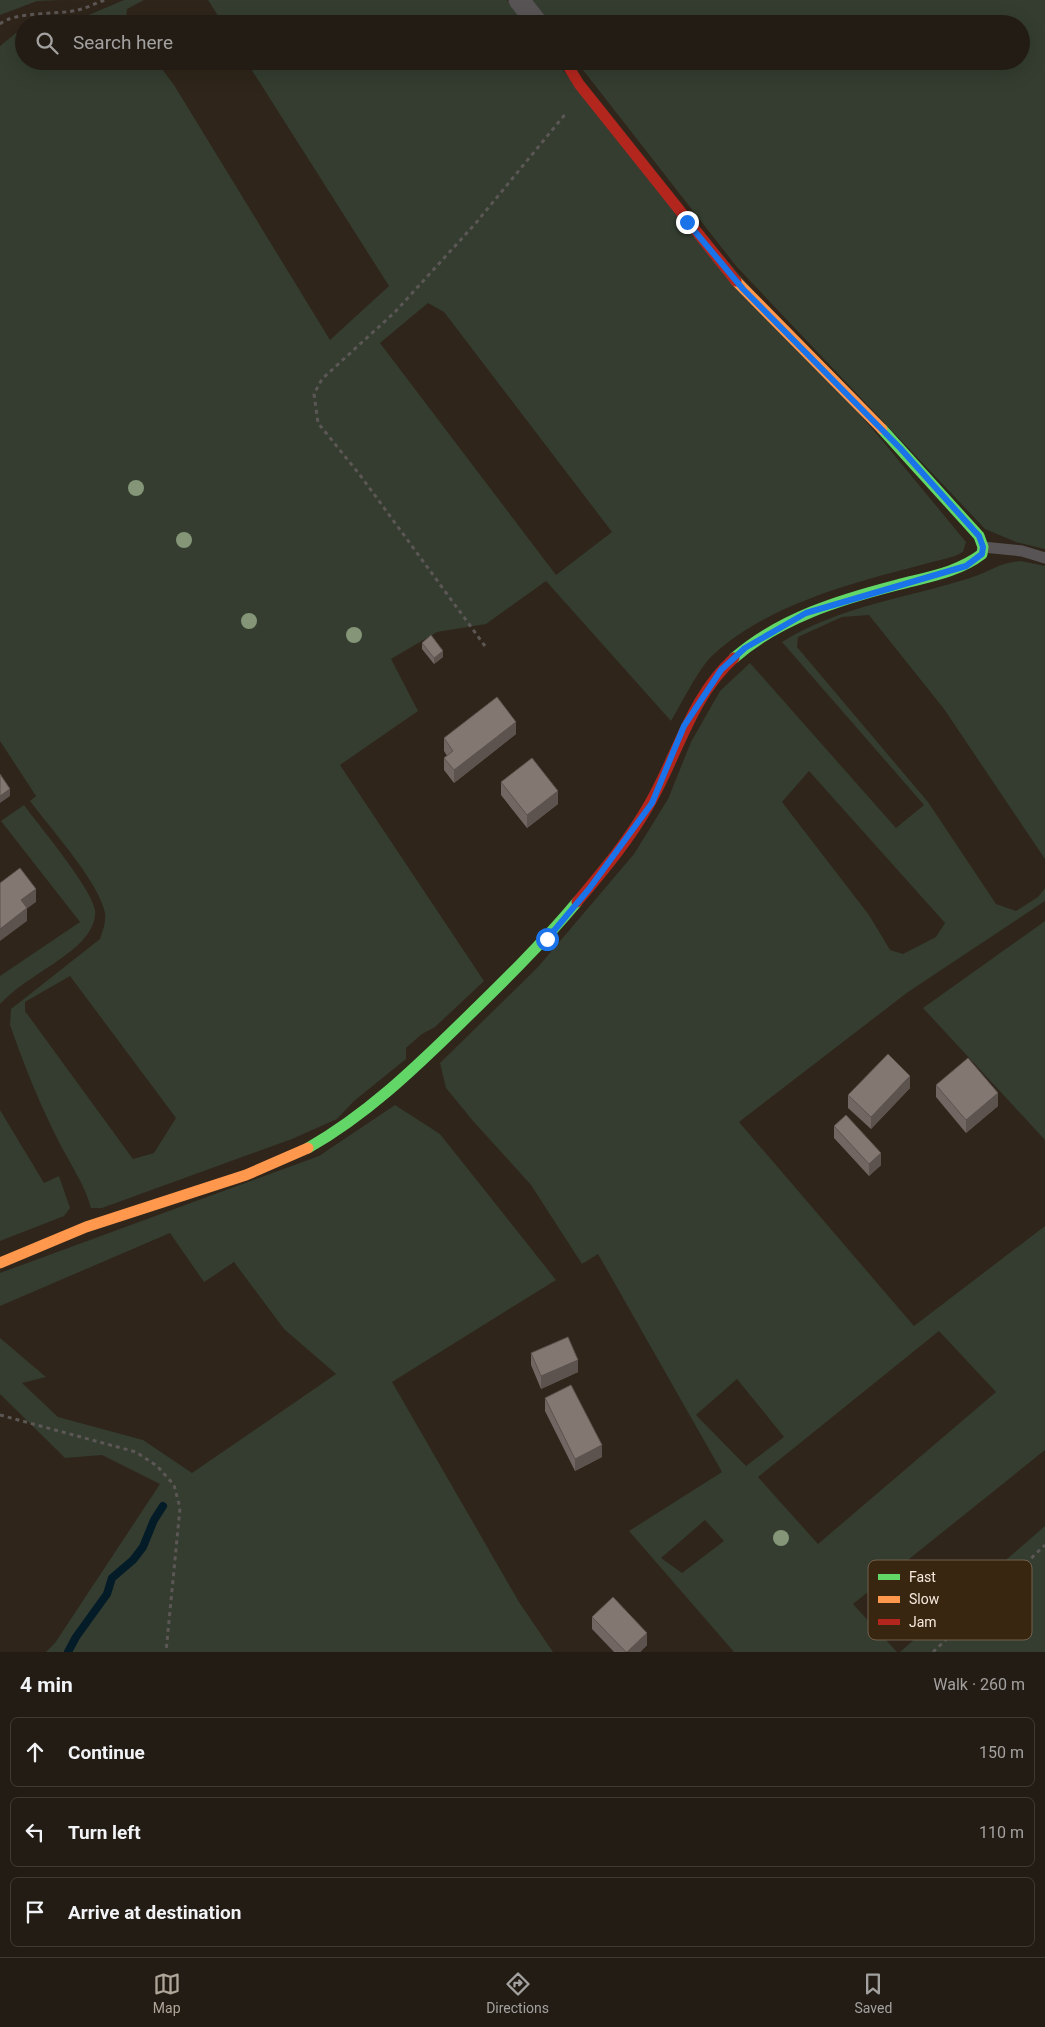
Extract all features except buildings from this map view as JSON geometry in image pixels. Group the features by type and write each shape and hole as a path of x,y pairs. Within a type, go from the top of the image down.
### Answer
{"street":[{"path":"519,0 531,15"},
{"path":"0,1263 86,1228 270,1164 337,1131 409,1073 505,982 547,939 583,896 652,803 684,726 721,670 745,648 806,613 966,566 977,558 983,547 979,536 900,448 743,289 687,222 579,84 570,70"}],"lane":[{"path":"983,547 1022,551 1045,558"}],"path":[{"path":"36,15 79,10 105,0"},
{"path":"0,24 15,18"},
{"path":"485,646 360,474 318,423 314,394 322,379 395,312 475,224 570,108 579,84"},
{"path":"0,1415 136,1452 156,1466 174,1485 180,1508 166,1652"},
{"path":"1029,1560 1045,1545"},
{"path":"933,1652 946,1640"}],"green space":[{"path":"0,0 61,0 37,1 0,15"},
{"path":"124,0 144,0 127,9 126,15 89,15"},
{"path":"208,0 507,0 519,15 217,15"},
{"path":"531,0 1045,0 1045,549 1016,542 985,529 736,266 583,70 1030,70 1030,15 542,15"},
{"path":"15,34 15,70 163,70 174,85 330,340 389,286 252,70 563,70 881,439 966,542 963,552 955,556 828,592 767,618 739,634 708,660 671,721 546,581 486,624 437,632 391,659 418,711 340,765 484,981 435,1027 422,1034 406,1048 406,1059 354,1101 337,1119 292,1139 102,1208 91,1208 81,1183 39,1099 10,1025 11,1009 100,939 105,913 94,886 84,871 30,801 36,796 0,741 0,46","holes":["428,303 444,312 612,532 556,575 380,343","70,976 176,1118 154,1153 133,1159 25,1011 25,1002"]},
{"path":"1021,561 1045,566 1045,859 944,709 869,615 842,617 798,637 797,647 928,802 996,904 1016,911 1038,897 1045,888 1045,901 908,992 739,1122 914,1326 1045,1226 1045,1450 908,1560 868,1560 868,1592 853,1604 868,1620 868,1640 886,1640 897,1652 734,1652 629,1531 722,1472 598,1254 582,1264 531,1185 446,1088 440,1063 538,967 634,854 668,799 691,742 720,691 750,663 896,828 924,805 782,642 804,630 850,611 970,578 1000,566","holes":["809,771 945,923 936,937 903,954 890,950 869,915 782,802","939,1331 996,1392 818,1544 758,1477","737,1379 784,1437 746,1466 696,1415","705,1520 724,1541 682,1573 661,1558"]},
{"path":"24,805 75,872 91,900 95,916 88,933 76,947 17,989 0,1004 0,976 80,922 1,821"},
{"path":"1045,921 1045,1140 923,1008"},
{"path":"395,1105 440,1134 556,1280 392,1382 519,1602 553,1652 46,1652 55,1643 160,1484 102,1455 65,1458 0,1394 0,1338 46,1377 22,1383 58,1417 143,1440 192,1473 336,1374 284,1329 234,1262 204,1282 170,1233 0,1306 0,1273 319,1156"},
{"path":"0,1110 44,1183 59,1176 70,1208 64,1216 0,1241"},
{"path":"1045,1526 1045,1652 900,1652 914,1640 1032,1640 1032,1560 1006,1560"}],"waterway":[{"path":"68,1652 76,1637 107,1594 112,1578 133,1560 143,1547 154,1520 163,1506"}],"traffic: fast":[{"path":"734,658 771,632 811,612 854,597 952,570 982,554 983,547 979,536 882,429"},
{"path":"308,1148 350,1121 407,1075 506,979 577,902"}],"traffic: slow":[{"path":"736,281 882,429"},
{"path":"0,1263 86,1227 246,1175 308,1148"}],"traffic: jam":[{"path":"570,70 579,84 736,281"},
{"path":"577,902 634,829 660,784 696,708 719,673 734,658"}],"route":[{"path":"547,939 589,889 637,826 652,803 684,726 697,704 721,670 745,648 806,613 966,566 982,554 983,547 979,536 900,448 743,289 687,222"}]}
